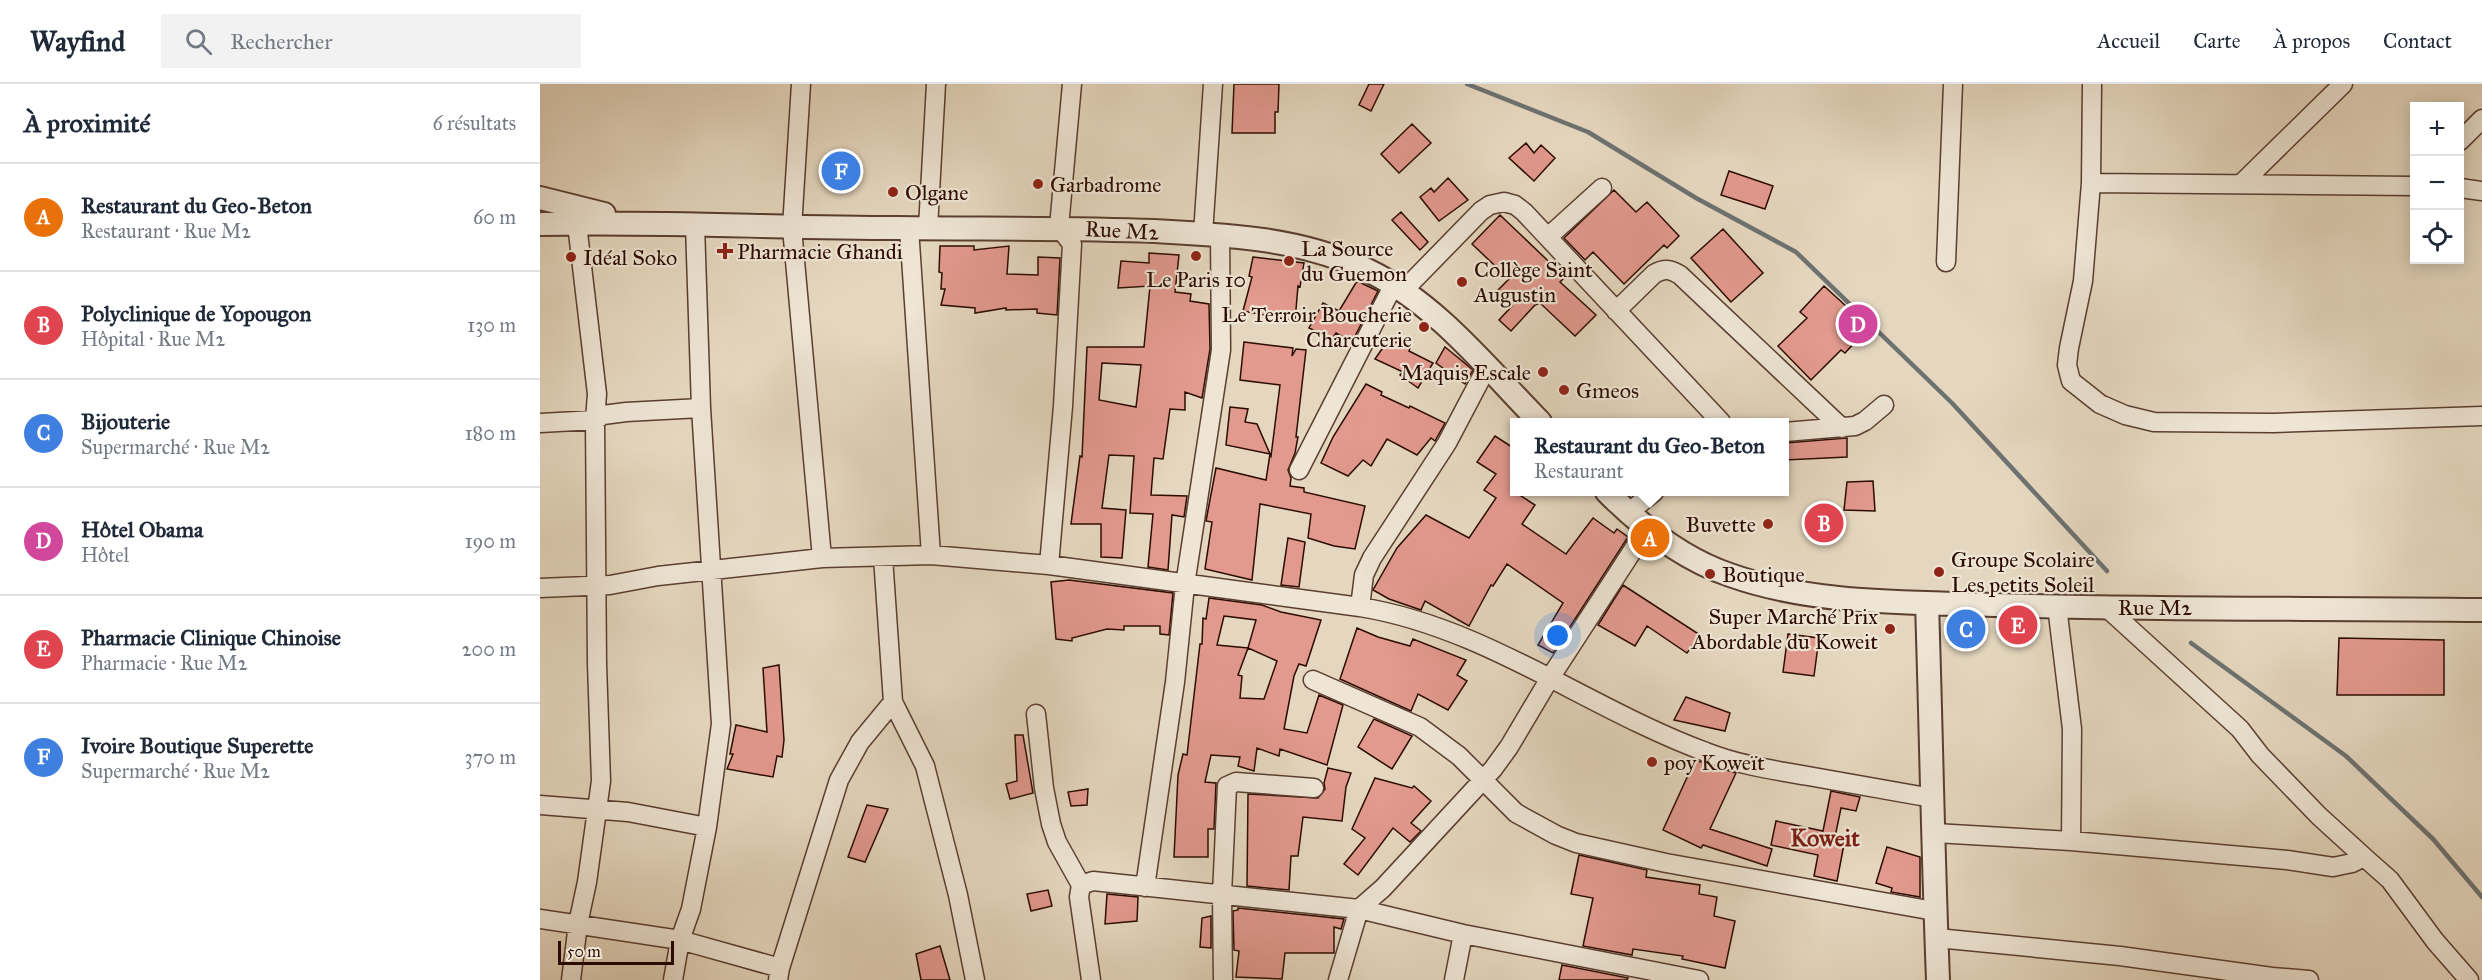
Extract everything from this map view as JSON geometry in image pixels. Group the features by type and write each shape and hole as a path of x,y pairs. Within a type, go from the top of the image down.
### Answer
{"street":[{"path":"801,84 792,228 822,558"},
{"path":"931,555 918,228 936,84"},
{"path":"1049,566 1063,406 1072,244 1059,227 1072,84"},
{"path":"1145,887 1175,682 1185,585 1221,350 1212,234 1213,84"},
{"path":"1946,262 1953,84"},
{"path":"2092,84 2091,183 2083,281 2067,365 2071,381 2100,404 2125,415 2154,422 2273,423 2482,416"},
{"path":"2241,184 2343,84"},
{"path":"2464,137 2482,119"},
{"path":"2091,183 2410,185"},
{"path":"1548,237 1602,188"},
{"path":"2464,189 2482,191"},
{"path":"540,198 640,224"},
{"path":"1299,470 1397,289 1481,211 1490,205 1504,202 1515,205 1548,237 1716,418"},
{"path":"540,224 640,224"},
{"path":"571,980 601,781 597,674 595,420 597,409 577,224"},
{"name":"Rue M2","path":"640,224 792,228 1059,227 1212,234 1306,247 1369,271 1397,289 1439,321 1535,418"},
{"path":"673,980 680,940 691,909 707,826 719,751 722,714 710,570 701,408 695,225"},
{"path":"1616,311 1654,274 1670,269 1680,275 1842,428"},
{"path":"1360,607 1364,575 1372,558 1446,443 1487,368"},
{"path":"1789,432 1855,426 1865,421 1884,405"},
{"path":"540,423 595,420 603,415 614,413 701,408"},
{"name":"Rue M2","path":"1611,496 1647,530 1704,564 1728,575 1772,588 1814,595 1927,603 2057,606 2482,610"},
{"path":"1628,513 1649,496"},
{"path":"1338,980 1359,909 1383,888 1483,779 1509,747 1550,678 1647,530"},
{"path":"540,588 597,586 710,570 822,558 931,555 1049,566 1382,610 1465,638 1650,728 1707,753 1731,760 1933,798"},
{"path":"883,557 893,702 925,766 958,895 975,980"},
{"path":"1927,603 1935,833 1934,911 1938,980"},
{"path":"2057,606 2072,729 2071,841"},
{"path":"2106,607 2240,729 2260,755 2319,816 2390,880 2435,941 2469,980"},
{"path":"1313,680 1420,727 1439,739 1516,813 1536,826 1576,843 1751,880 1934,911"},
{"path":"540,919 680,940 779,974 839,780 860,742 893,702"},
{"path":"1036,714 1044,788 1051,824 1081,885 1079,897 1091,980"},
{"path":"1223,980 1222,894 1227,786 1231,782 1236,782 1314,788"},
{"path":"540,805 628,812 707,826"},
{"path":"1935,833 2071,841 2287,860 2333,867 2352,863 2364,857"},
{"path":"1081,885 1093,881 1359,909 1463,934 1699,980"},
{"path":"1454,980 1463,934"},
{"path":"1937,938 2120,956 2309,980"}],"building":[{"path":"1234,84 1279,84 1275,133 1232,133"},
{"path":"1369,84 1384,84 1371,111 1359,105"},
{"path":"1412,124 1431,143 1399,173 1381,154"},
{"path":"1526,143 1534,153 1541,145 1555,158 1534,181 1509,158"},
{"path":"1729,171 1773,186 1765,209 1721,195"},
{"path":"1448,178 1468,200 1439,221 1420,197 1431,188 1434,192"},
{"path":"1614,190 1636,212 1647,202 1679,236 1667,248 1664,245 1624,284 1593,252 1585,260 1564,238"},
{"path":"1401,212 1428,242 1420,250 1392,220"},
{"path":"1500,215 1565,277 1560,282 1596,315 1575,336 1540,303 1535,305 1511,331 1499,320 1512,306 1496,292 1509,279 1472,244"},
{"path":"1723,229 1763,273 1731,302 1691,258"},
{"path":"940,246 974,246 974,250 1009,246 1007,274 1038,275 1038,257 1060,258 1057,315 1037,313 1037,309 1006,310 1006,308 975,313 975,308 941,305 945,289 941,289 942,273 939,272"},
{"path":"1149,253 1179,255 1175,292 1191,294 1190,301 1209,304 1210,349 1202,398 1185,392 1185,410 1170,409 1163,459 1154,458 1151,495 1187,496 1184,517 1172,515 1168,570 1148,567 1153,514 1130,513 1134,456 1109,455 1102,508 1126,510 1122,558 1101,557 1101,524 1071,524 1080,456 1082,457 1087,347 1144,347 1150,286 1118,288 1121,261 1149,263","holes":["1102,363 1141,365 1136,407 1099,400"]},
{"path":"1253,257 1304,263 1300,287 1298,286 1295,321 1243,311 1252,277 1249,276"},
{"path":"1357,281 1378,291 1352,342 1336,333 1332,339 1309,328 1323,303 1339,311"},
{"path":"1824,286 1869,327 1845,353 1841,350 1811,380 1778,346 1807,318 1800,312"},
{"path":"1389,339 1410,348 1409,351 1433,363 1418,388 1400,375 1403,372 1375,359"},
{"path":"1244,342 1293,348 1292,356 1296,349 1306,350 1296,437 1298,437 1288,470 1291,478 1290,486 1304,488 1304,492 1365,506 1355,549 1334,546 1308,538 1311,514 1260,504 1252,580 1205,569 1212,522 1206,521 1216,468 1266,480 1270,454 1271,456 1280,385 1240,380"},
{"path":"1445,347 1473,370 1465,384 1436,363"},
{"path":"1366,384 1382,392 1381,395 1445,423 1435,441 1431,438 1417,455 1387,439 1371,466 1363,460 1348,476 1321,463 1333,437"},
{"path":"1230,407 1248,409 1245,422 1257,424 1270,454 1226,445"},
{"path":"1495,436 1510,446 1510,496 1521,496 1535,505 1522,524 1566,554 1593,518 1614,533 1617,529 1628,537 1553,653 1538,645 1563,603 1507,564 1493,586 1491,585 1469,626 1425,601 1421,610 1389,599 1373,590 1397,548 1426,515 1469,538 1496,498 1484,490 1496,474 1477,462"},
{"path":"1847,438 1847,457 1789,460 1789,443"},
{"path":"1873,481 1875,511 1844,510 1847,482"},
{"path":"1288,538 1305,542 1299,587 1281,585"},
{"path":"1069,580 1173,593 1169,635 1160,634 1160,626 1124,626 1124,630 1107,629 1072,638 1072,641 1056,639 1051,582"},
{"path":"1623,585 1700,635 1687,653 1647,626 1635,646 1598,625"},
{"path":"1209,598 1262,605 1281,612 1321,620 1306,666 1299,664 1294,676 1284,729 1307,733 1319,695 1343,705 1327,765 1280,749 1279,756 1257,748 1254,771 1238,766 1240,757 1211,755 1205,782 1216,783 1214,829 1208,829 1208,857 1174,857 1178,775 1183,754 1187,755 1200,644 1202,644 1203,618 1206,619","holes":["1224,616 1256,620 1248,648 1217,645","1248,648 1277,661 1264,699 1240,698 1242,676 1238,675"]},
{"path":"1357,628 1410,646 1413,639 1466,660 1457,675 1467,681 1448,710 1418,694 1411,711 1340,679"},
{"path":"1788,634 1819,638 1814,676 1783,672"},
{"path":"2339,638 2444,640 2444,695 2337,695"},
{"path":"779,665 784,740 782,757 777,756 773,777 727,769 733,754 730,754 736,725 767,732 763,668"},
{"path":"1686,697 1730,713 1725,731 1674,720"},
{"path":"1374,719 1412,736 1392,769 1358,747"},
{"path":"1015,735 1023,735 1033,793 1010,799 1006,784 1017,781"},
{"path":"1695,760 1736,773 1710,829 1772,849 1767,866 1703,845 1701,848 1663,830"},
{"path":"1328,768 1351,773 1346,787 1342,821 1303,817 1298,856 1291,856 1289,890 1247,886 1248,794 1318,798 1325,789 1324,783"},
{"path":"1375,778 1412,788 1414,786 1431,801 1411,823 1421,831 1410,842 1393,828 1358,875 1344,864 1365,838 1352,829"},
{"path":"1088,789 1087,805 1071,806 1068,792"},
{"path":"1831,791 1860,797 1856,811 1841,808 1835,837 1845,839 1837,881 1814,876 1818,855 1771,845 1776,821 1823,831"},
{"path":"867,805 888,809 865,862 848,857"},
{"path":"1887,847 1920,857 1920,897 1891,892 1892,888 1876,883"},
{"path":"1579,855 1647,870 1646,877 1700,885 1699,894 1717,897 1714,916 1735,921 1725,968 1682,959 1683,956 1633,949 1632,955 1583,946 1593,898 1571,894"},
{"path":"1048,890 1052,906 1031,911 1027,894"},
{"path":"1107,894 1138,897 1137,921 1105,924"},
{"path":"1238,908 1344,919 1341,929 1334,927 1334,953 1285,953 1282,979 1236,977 1239,951 1234,950 1233,911"},
{"path":"1211,916 1211,948 1200,947 1202,918"},
{"path":"940,946 950,980 921,980 916,954"},
{"path":"1562,965 1628,978 1627,980 1559,980"}],"waterway":[{"path":"1467,84 1588,132 1696,198 1796,252 1952,403 2107,571"},
{"path":"2191,643 2346,756 2433,839 2482,897"}],"place":[{"name":"Ivoire Boutique Superette","path":"841,171"},
{"name":"Garbadrome","path":"1038,184"},
{"name":"Olgane","path":"893,192"},
{"name":"Pharmacie Ghandi","path":"725,251"},
{"name":"Le Paris 10","path":"1196,256"},
{"name":"Idéal Soko","path":"571,257"},
{"name":"La Source du Guemon","path":"1289,261"},
{"name":"Collège Saint Augustin","path":"1462,282"},
{"name":"Hôtel Obama","path":"1858,324"},
{"name":"Le Terroir Boucherie Charcuterie","path":"1424,327"},
{"name":"Maquis Escale","path":"1543,372"},
{"name":"Gmeos","path":"1564,390"},
{"name":"Polyclinique de Yopougon","path":"1824,523"},
{"name":"Buvette","path":"1768,524"},
{"name":"Restaurant du Geo-Beton","path":"1650,538"},
{"name":"Groupe Scolaire Les petits Soleil","path":"1939,572"},
{"name":"Boutique","path":"1710,574"},
{"name":"Pharmacie Clinique Chinoise","path":"2018,625"},
{"name":"Super Marché Prix Abordable du Koweit","path":"1890,629"},
{"name":"Bijouterie","path":"1966,629"},
{"name":"poy Koweït","path":"1652,762"}],"district":[{"name":"Koweit","path":"1825,838"}]}
